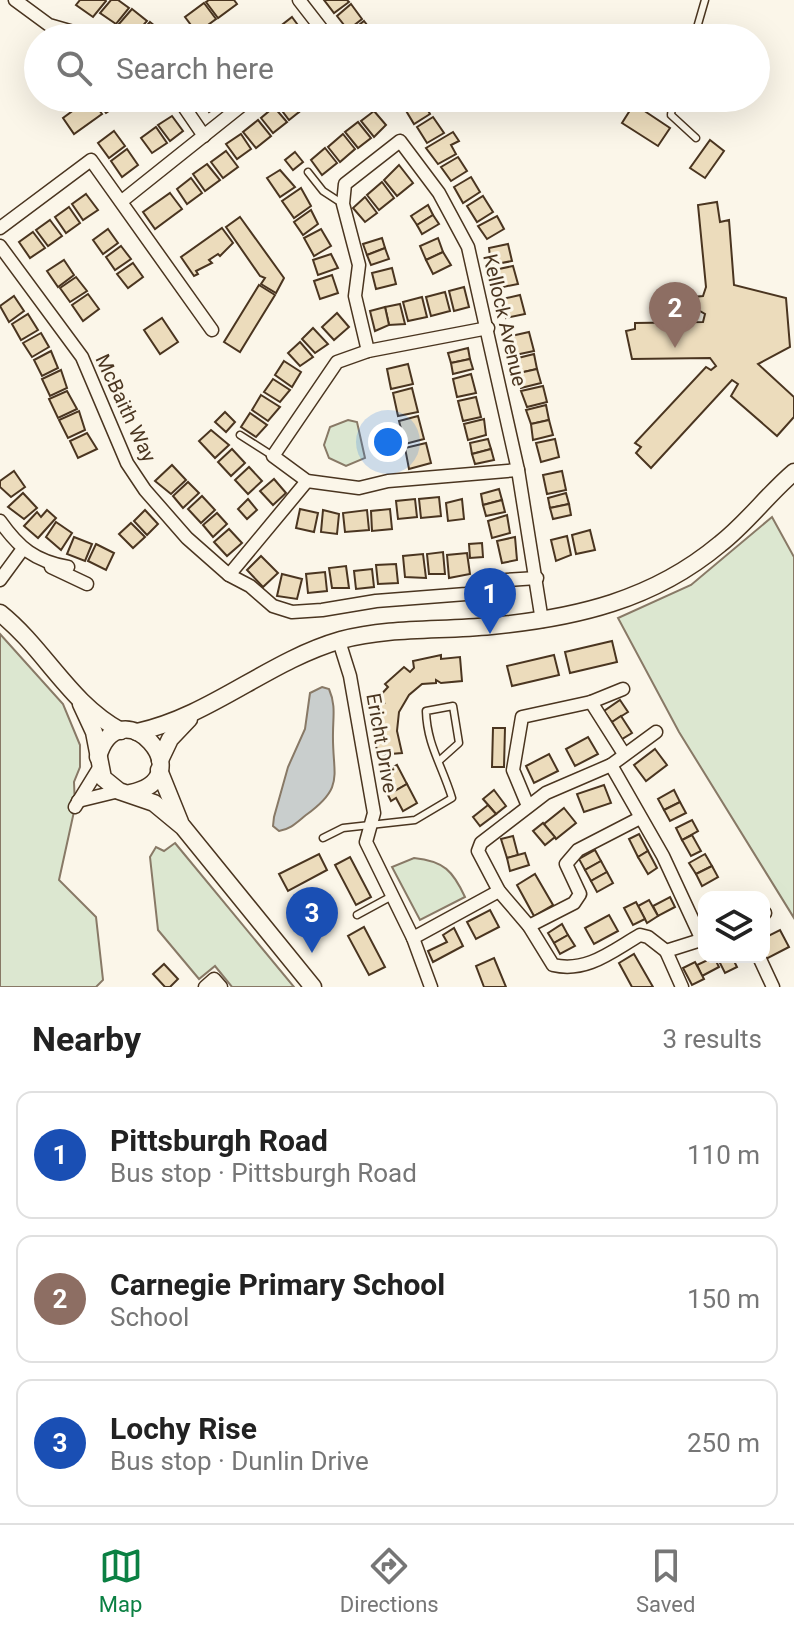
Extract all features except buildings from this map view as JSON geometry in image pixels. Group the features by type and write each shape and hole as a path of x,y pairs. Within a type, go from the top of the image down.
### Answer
{"street":[{"path":"15,0 48,24"},
{"path":"299,0 317,24"},
{"path":"188,112 204,136"},
{"path":"122,201 234,112"},
{"name":"Kellock Avenue","path":"343,204 345,184 400,141 439,193 468,247 518,470 542,621"},
{"path":"0,228 91,160 212,330"},
{"path":"343,204 359,265 355,296 368,351"},
{"name":"McBaith Way","path":"0,246 82,357 127,463 145,490 187,538 229,575 250,586 273,606 292,612 466,594 506,580 537,578"},
{"path":"488,328 368,351 337,362 273,456 307,481 359,488 388,481 518,470"},
{"path":"193,715 170,739 149,786 76,804 106,741 193,715 265,673 339,641 388,631 542,621 591,612 642,593 685,571 722,543 794,472"},
{"path":"229,575 307,481"},
{"path":"0,521 22,550 50,564 68,567"},
{"path":"0,580 22,550"},
{"path":"50,564 53,571 87,584"},
{"path":"0,613 22,631 81,704 94,732 103,778 125,792 154,803 183,827 313,987"},
{"name":"Ericht Drive","path":"339,641 350,676 374,813 366,842 413,938 431,987"},
{"path":"528,806 513,770 522,717 591,702 623,689"},
{"path":"591,702 624,754"},
{"path":"81,704 153,742 183,827"},
{"path":"656,732 611,765 546,793 481,843 478,851 499,891 529,926 553,965 565,968 591,964 640,935 648,937 666,951 682,987"},
{"path":"611,765 663,856 698,929"},
{"path":"529,926 574,903 580,894 566,864 578,850 640,818"},
{"path":"413,938 499,891"},
{"path":"666,951 698,941"},
{"path":"762,963 773,987"},
{"path":"205,987 214,979 221,987"}],"lane":[{"path":"698,24 705,0"},
{"path":"671,112 696,138"},
{"path":"308,172 323,191 343,204"},
{"path":"240,435 273,456"},
{"path":"323,838 343,828 415,820 452,798 440,760 427,741 426,711 453,706 459,743 440,760"},
{"path":"357,915 393,896"}],"green space":[{"path":"348,420 357,422 365,458 346,466 329,458 324,445 330,427"},
{"path":"772,517 794,557 794,918 679,732 618,618 691,585"},
{"path":"0,634 63,704 80,745 80,767 74,782 75,807 59,880 96,917 103,980 96,987 0,987"},
{"path":"175,843 294,987 232,987 215,966 199,979 158,930 150,857 156,847 164,851"},
{"path":"414,858 446,869 465,897 420,920 392,867"}],"shaded area":[{"path":"322,687 329,689 333,706 335,770 332,788 319,805 294,825 279,831 273,826 274,817 288,767 305,729 310,693"}],"place":[{"name":"Carnegie Primary School","path":"675,348"},
{"name":"Pittsburgh Road","path":"490,634"},
{"name":"Lochy Rise","path":"312,953"}]}
